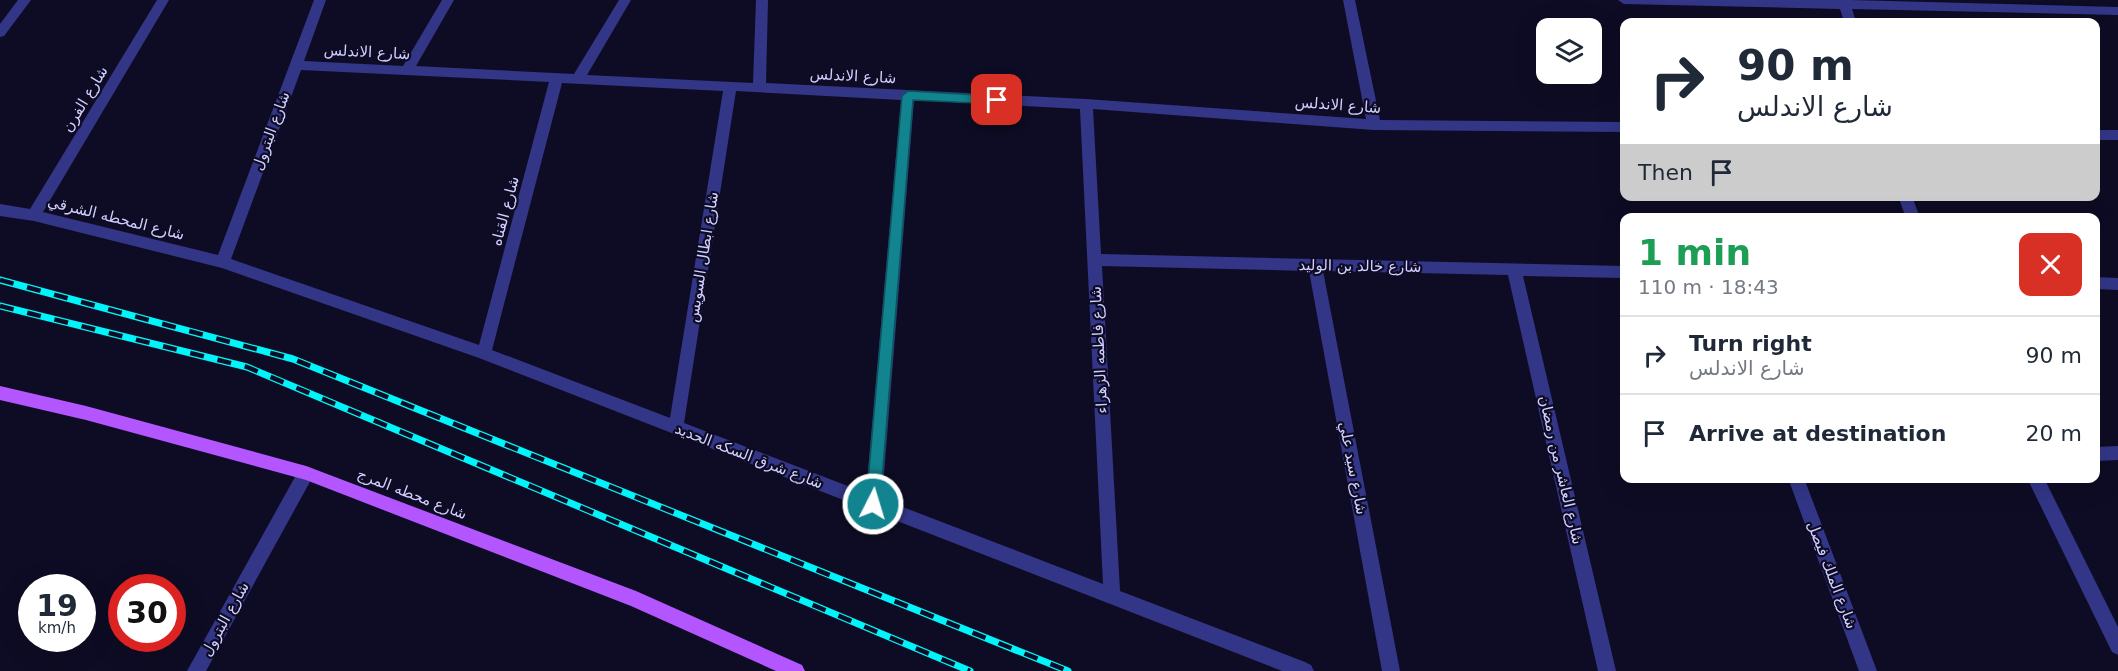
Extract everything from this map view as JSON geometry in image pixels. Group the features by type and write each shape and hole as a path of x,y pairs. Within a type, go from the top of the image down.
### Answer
{"main road":[{"name":"شارع محطه المرج","path":"0,393 86,412 306,473 636,599 796,671"}],"street":[{"path":"0,33 25,0"},
{"name":"شارع الفرن","path":"34,215 163,0"},
{"name":"شارع البترول","path":"223,262 320,0"},
{"path":"407,70 448,0"},
{"path":"578,79 625,0"},
{"path":"759,88 762,0"},
{"path":"1348,0 1374,125"},
{"path":"1624,0 1843,2 2118,11"},
{"path":"1843,2 1849,18"},
{"name":"شارع الاندلس","path":"295,65 1086,104 1374,125 1620,127"},
{"name":"شارع القناه","path":"484,353 557,78"},
{"name":"شارع ابطال السويس","path":"676,427 730,87"},
{"path":"873,504 908,96"},
{"name":"شارع فاطمه الزهراء","path":"1086,104 1112,596"},
{"path":"2100,135 2118,135"},
{"name":"شارع المحطه الشرقي","path":"0,210 34,215 223,262"},
{"name":"شارع خالد بن الوليد","path":"1095,260 1620,272"},
{"name":"شارع شرق السكه الحديد","path":"223,262 484,353 1305,671"},
{"name":"شارع سيد علي","path":"1316,265 1391,671"},
{"name":"شارع العاشر من رمضان","path":"1514,270 1607,671"},
{"path":"2100,283 2118,284"},
{"path":"2100,454 2118,453"},
{"name":"شارع البترول","path":"196,671 306,473"},
{"name":"شارع الملك فيصل","path":"1798,483 1868,671"},
{"path":"2037,483 2118,646"}],"railway":[{"path":"0,280 293,359 1068,671"},
{"path":"0,306 247,367 970,671"}],"route":[{"path":"873,504 908,96 997,100"}]}
